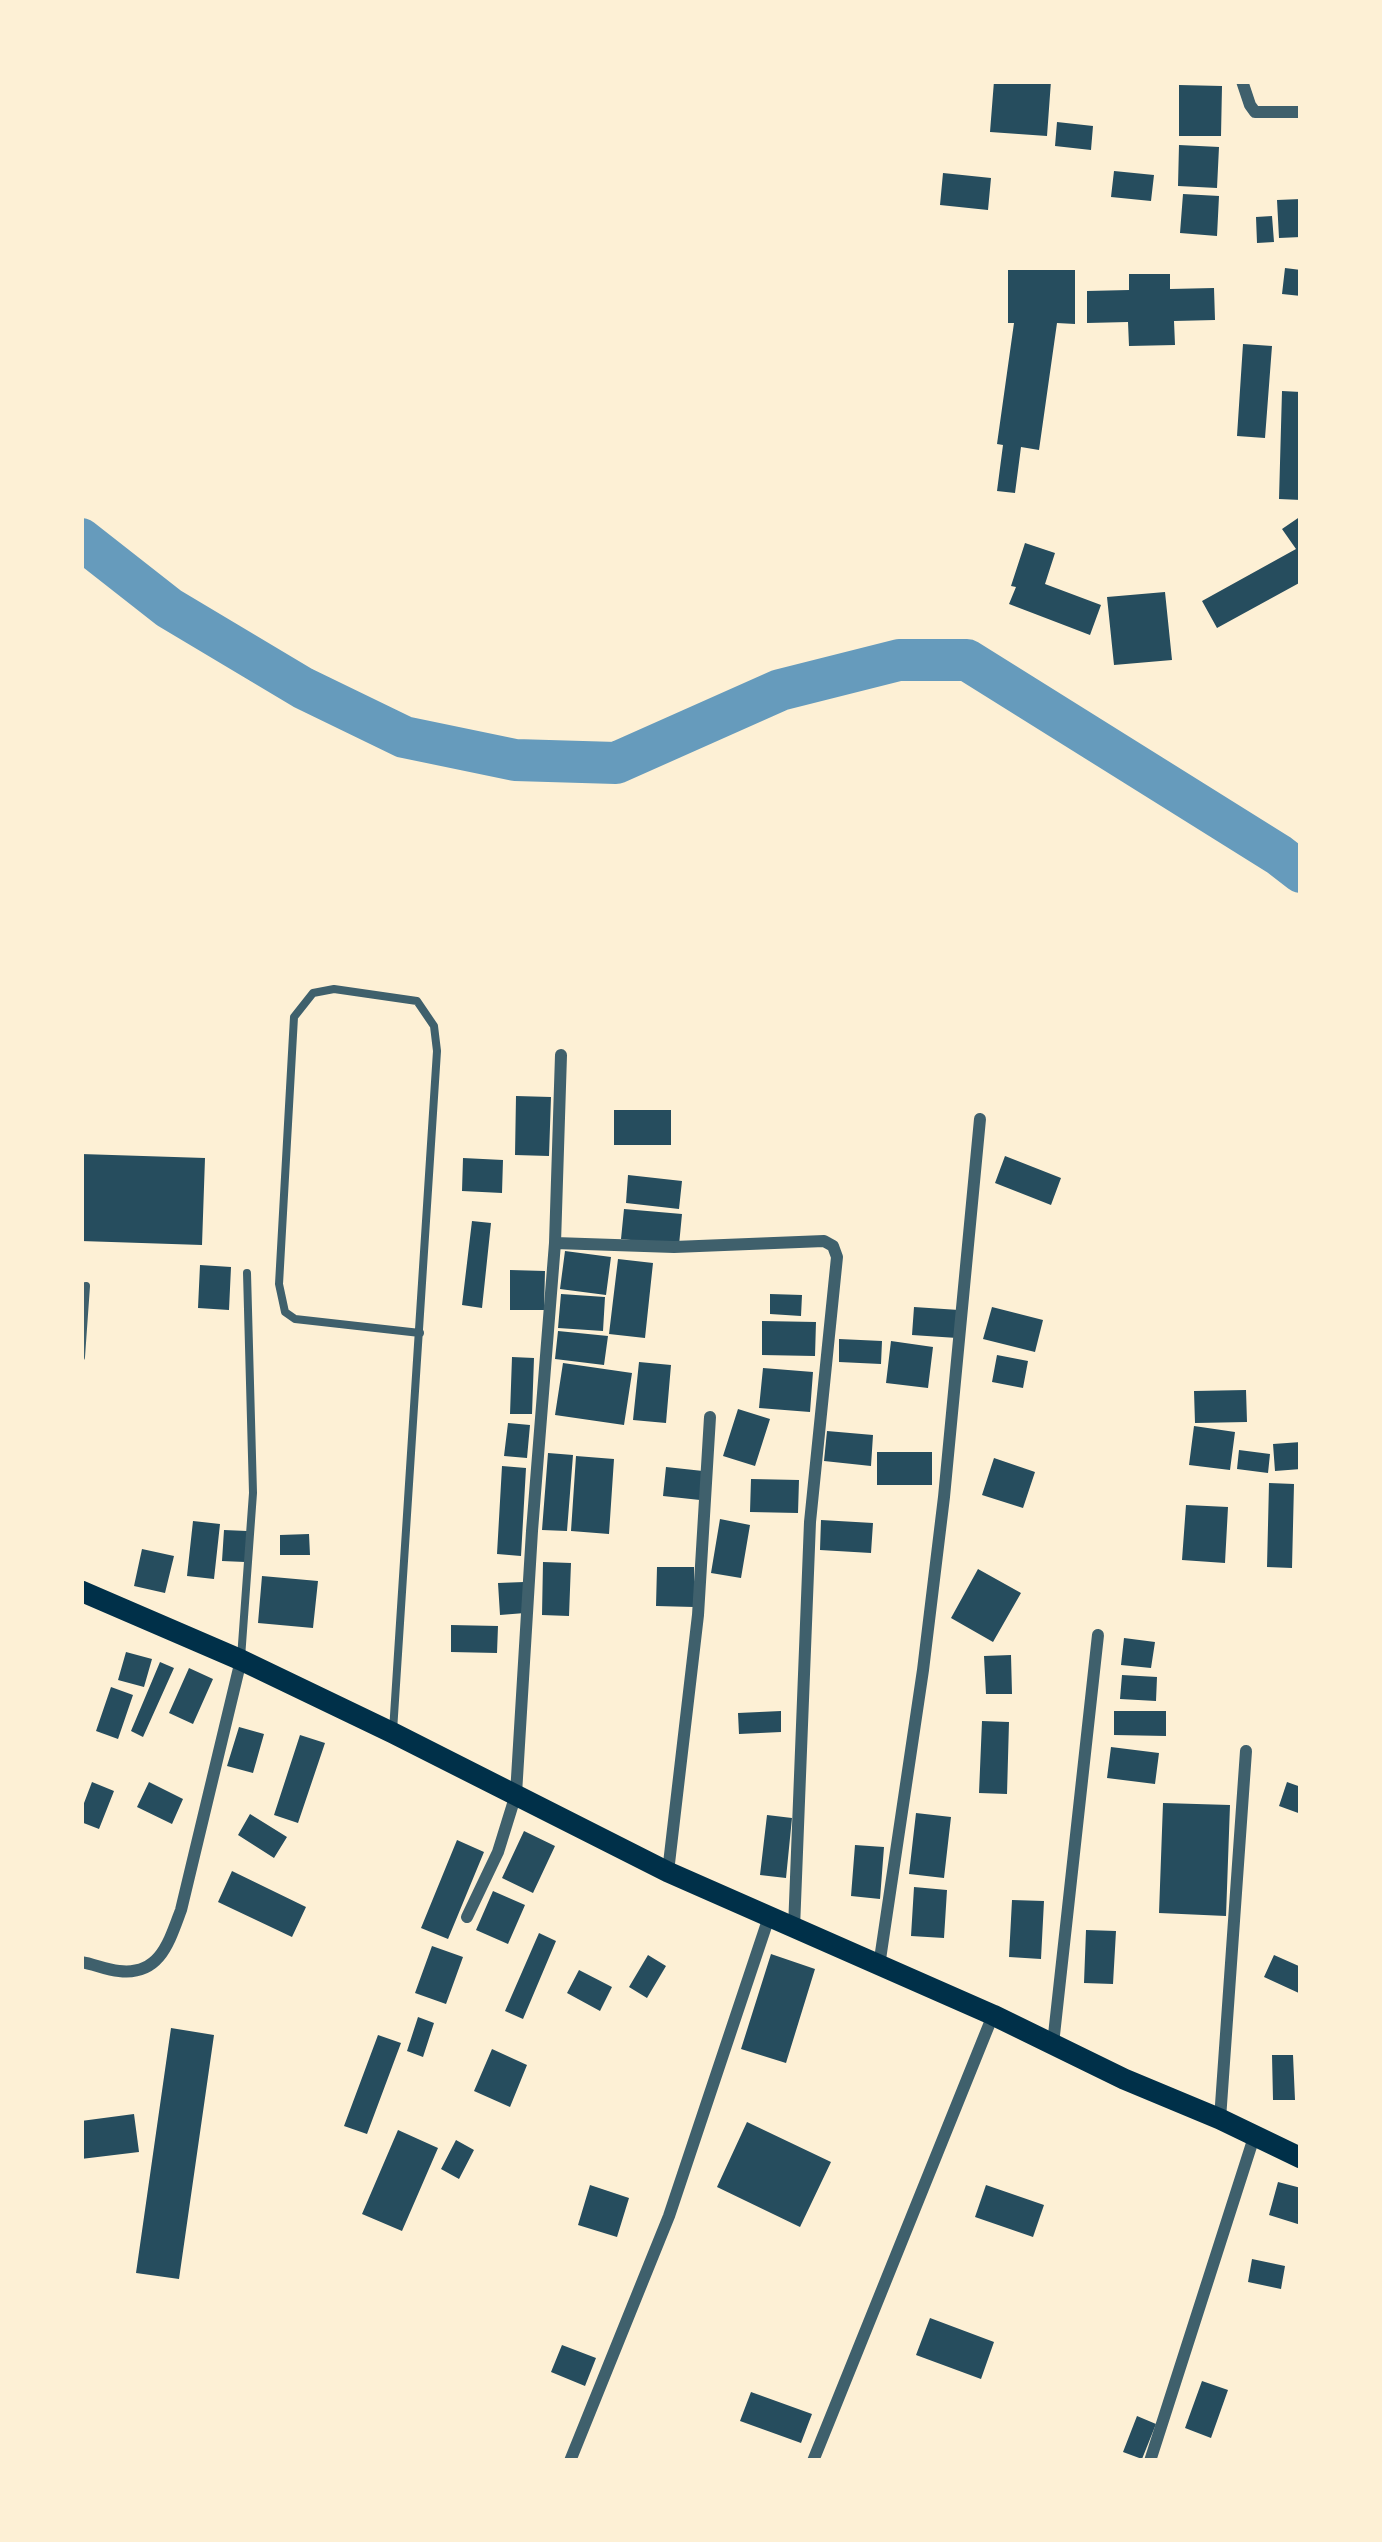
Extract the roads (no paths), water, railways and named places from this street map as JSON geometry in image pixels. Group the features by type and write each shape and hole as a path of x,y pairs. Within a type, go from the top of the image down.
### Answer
{"main road":[{"path":"81,1591 242,1660 668,1873 993,2015 1301,2158"}],"street":[{"path":"1241,81 1255,112 1301,112"},
{"path":"467,1917 497,1852 516,1794 555,1243 561,1054"},
{"path":"879,1966 942,1519 980,1119"},
{"path":"555,1243 674,1247 824,1241 837,1257 810,1522 794,1930"},
{"path":"668,1873 698,1615 710,1417"},
{"path":"1053,2046 1098,1635"},
{"path":"81,1962 120,1971 149,1968 167,1946 181,1910 242,1660"},
{"path":"1220,2119 1246,1751"},
{"path":"570,2461 669,2216 769,1917"},
{"path":"813,2461 993,2015"},
{"path":"1150,2461 1254,2137"}],"lane":[{"path":"393,1733 420,1333 434,1026 417,1001 334,989 313,993 294,1017 279,1284 285,1312 295,1319 420,1333"},
{"path":"242,1660 253,1492 247,1273"},
{"path":"81,1358 86,1286"}],"waterway":[{"path":"81,539 169,608 303,688 404,737 515,760 616,763 780,690 899,660 967,660 1301,872"}]}
